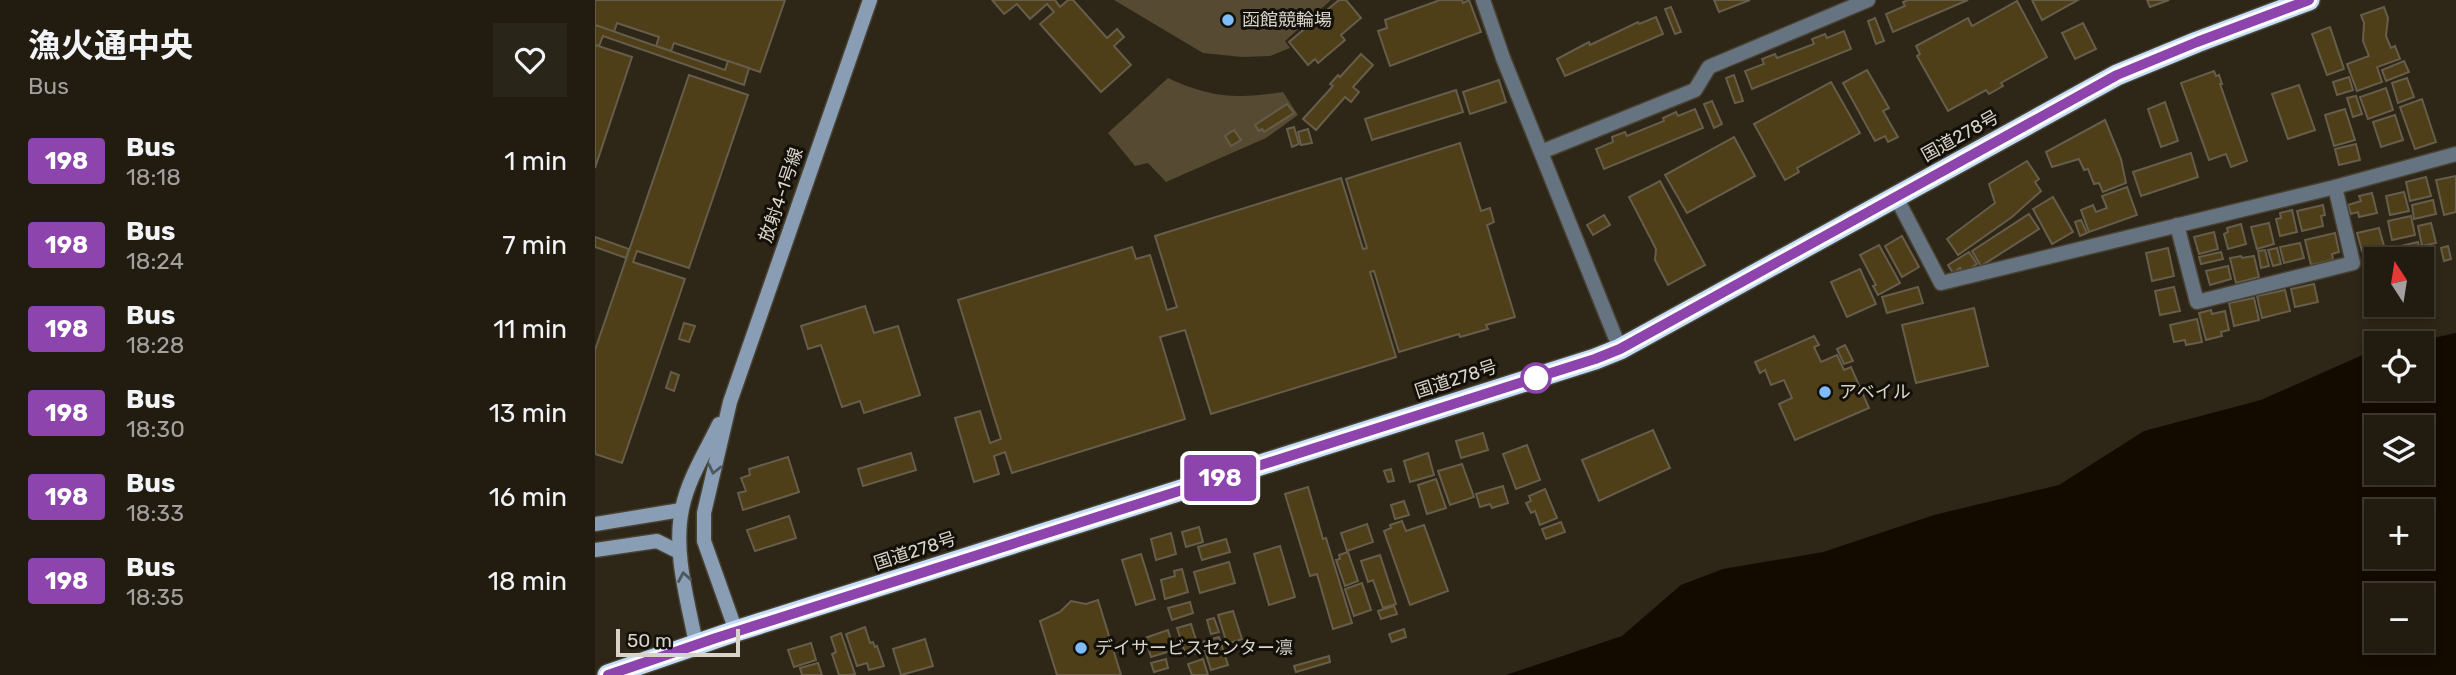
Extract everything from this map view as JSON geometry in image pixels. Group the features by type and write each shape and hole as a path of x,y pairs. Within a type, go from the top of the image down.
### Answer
{"highway":[{"name":"国道278号","path":"608,675 736,631 1595,359 1620,349 2117,75 2309,0"}],"street":[{"name":"放射4-1号線","path":"736,631 704,541 704,513 730,402 870,0"},
{"path":"1483,0 1503,58 1620,349"},
{"path":"1541,152 1695,90 1709,67 1868,0"},
{"path":"1896,197 1941,283 2335,187 2456,154"},
{"path":"2177,225 2197,302 2210,299 2353,263 2335,187"},
{"name":"放射4-1号線","path":"696,644 679,552 681,510 689,485 730,402"},
{"path":"595,524 681,510"},
{"path":"595,550 657,541 679,552"}],"shaded area":[{"name":"函館競輪場","path":"1114,0 1331,0 1285,41 1290,48 1270,56 1242,57 1203,53"},
{"path":"1168,78 1197,90 1224,95 1252,96 1283,92 1298,115 1266,138 1166,182 1148,163 1135,166 1108,133"},
{"path":"2456,333 2456,675 1506,675 1622,636 1681,585 1723,569 1823,552 1934,515 2059,485 2144,431 2261,400 2364,354 2364,401 2434,401 2434,338"}],"building":[{"path":"595,0 785,0 760,72 674,43 671,51 656,46 659,37 617,23 614,32 595,25"},
{"path":"992,0 1055,0 1060,7 1068,0 1073,0 1107,38 1117,29 1124,37 1114,46 1131,65 1101,92 1040,24 1054,12 1047,4 1030,19 1017,4 1004,14"},
{"path":"1339,0 1346,0 1361,18 1341,35 1345,40 1318,63 1315,59 1308,65 1289,42"},
{"path":"1440,0 1462,0 1463,3 1469,0 1481,32 1390,66 1378,31 1387,28 1385,20"},
{"path":"1714,0 1750,0 1719,12"},
{"path":"1968,0 1893,32 1886,14 1905,6 1903,2"},
{"path":"2032,0 2078,0 2042,20"},
{"path":"2147,0 2169,0 2150,7"},
{"path":"2017,1 2047,57 2001,83 2003,86 1989,94 1986,90 1948,111 1917,56 1920,54 1916,46 1968,18 1972,26"},
{"path":"1671,7 1681,32 1675,34 1665,9"},
{"path":"2384,7 2388,18 2386,36 2391,48 2395,46 2400,59 2377,67 2382,82 2357,91 2347,64 2369,56 2363,41 2364,23 2361,15"},
{"path":"1656,17 1663,34 1565,76 1557,59 1589,42 1590,45 1638,22 1639,24"},
{"path":"1875,18 1884,41 1876,44 1868,21"},
{"path":"2083,23 2096,49 2075,59 2062,33"},
{"path":"595,25 725,70 728,61 749,68 744,85 603,36 599,46 595,45"},
{"path":"2330,27 2344,69 2327,75 2312,34"},
{"path":"1844,31 1851,49 1752,89 1745,71 1764,64 1762,59 1775,54 1777,58 1814,44 1812,39 1825,34 1827,38"},
{"path":"595,45 632,57 595,168"},
{"path":"1361,54 1373,65 1353,87 1359,92 1351,102 1345,97 1316,130 1303,119 1333,86 1330,84 1338,75 1340,77"},
{"path":"2404,61 2409,72 2386,81 2382,70"},
{"path":"1867,70 1889,108 1883,111 1898,137 1888,142 1885,136 1875,141 1843,83"},
{"path":"2214,71 2216,76 2219,75 2247,161 2231,167 2226,154 2209,160 2181,83"},
{"path":"689,75 748,95 689,268 637,251 633,262 685,279 622,463 595,454 595,350"},
{"path":"1734,75 1743,101 1735,103 1726,78"},
{"path":"2349,77 2353,90 2337,95 2333,82"},
{"path":"2407,78 2414,97 2398,103 2392,83"},
{"path":"1499,80 1506,102 1470,114 1463,92"},
{"path":"1831,82 1860,133 1797,168 1799,172 1785,180 1754,124"},
{"path":"2299,85 2315,130 2288,139 2272,94"},
{"path":"2386,88 2393,110 2368,119 2360,97"},
{"path":"1456,90 1463,112 1372,140 1365,119"},
{"path":"2356,96 2362,114 2353,117 2347,98"},
{"path":"2422,99 2436,142 2415,149 2400,107"},
{"path":"1712,101 1722,124 1714,128 1704,104"},
{"path":"2165,102 2178,141 2161,147 2148,109"},
{"path":"1287,104 1294,113 1264,132 1262,129 1259,131 1255,125"},
{"path":"1695,109 1703,128 1604,169 1596,149 1613,142 1612,137 1625,132 1627,136 1664,121 1663,118 1676,112 1678,116"},
{"path":"2345,109 2355,140 2334,146 2325,115"},
{"path":"2395,115 2403,140 2381,147 2373,122"},
{"path":"2105,120 2121,159 2126,183 2103,192 2099,183 2094,184 2088,169 2084,170 2079,159 2052,167 2046,152"},
{"path":"1294,127 1299,144 1292,147 1287,129"},
{"path":"1308,129 1312,143 1301,145 1298,132"},
{"path":"1234,130 1241,140 1231,146 1225,136"},
{"path":"1734,137 1755,176 1687,213 1665,175"},
{"path":"1460,143 1481,211 1490,208 1494,222 1487,225 1515,317 1486,325 1488,329 1460,337 1459,334 1399,352 1374,271 1370,272 1396,357 1211,414 1185,330 1160,337 1185,419 1012,473 1005,452 994,456 999,474 974,482 955,418 980,411 990,443 1001,439 958,300 1132,247 1136,259 1150,255 1167,310 1177,307 1155,236 1341,178 1363,249 1367,248 1346,179"},
{"path":"2356,144 2360,160 2339,165 2335,149"},
{"path":"2191,153 2198,177 2141,196 2133,172"},
{"path":"2027,161 2039,179 2035,182 2041,191 2012,217 1958,255 1947,239 1995,203 1989,184"},
{"path":"2456,176 2456,212 2444,215 2436,180"},
{"path":"2426,177 2431,196 2410,201 2406,182"},
{"path":"1660,181 1705,265 1668,285 1655,260 1656,249 1629,197"},
{"path":"2127,187 2137,215 2089,232 2081,210 2093,205 2096,212 2107,208 2102,196"},
{"path":"2404,192 2409,211 2390,215 2386,196"},
{"path":"2372,193 2377,213 2359,217 2358,212 2351,214 2348,205 2361,201 2359,196"},
{"path":"2053,197 2073,232 2052,244 2033,209"},
{"path":"2433,200 2436,214 2414,219 2412,205"},
{"path":"2323,205 2323,226 2302,231 2297,211"},
{"path":"2292,210 2297,232 2280,236 2276,219 2281,218 2280,213"},
{"path":"2029,214 2039,229 1981,266 1972,251"},
{"path":"1604,215 1610,225 1593,235 1587,225"},
{"path":"2411,216 2415,235 2392,240 2388,221"},
{"path":"2081,220 2087,233 2080,236 2075,222"},
{"path":"2269,223 2274,244 2257,249 2251,227"},
{"path":"2431,223 2436,243 2422,246 2418,226"},
{"path":"2241,224 2246,244 2228,249 2224,234 2228,232 2227,228"},
{"path":"2379,228 2384,246 2364,247 2362,251 2357,233"},
{"path":"2214,232 2218,249 2199,254 2194,237"},
{"path":"2335,233 2339,252 2332,254 2333,260 2311,265 2305,240"},
{"path":"1902,236 1919,267 1902,277 1885,246"},
{"path":"595,237 629,249 626,258 595,247"},
{"path":"2418,242 2419,247 2396,247"},
{"path":"2300,243 2304,258 2284,263 2280,247"},
{"path":"1879,245 1900,283 1878,295 1873,286 1876,285 1860,255"},
{"path":"2448,246 2451,259 2444,261 2441,248"},
{"path":"2168,248 2174,276 2152,281 2146,253"},
{"path":"2277,248 2281,264 2273,266 2268,250"},
{"path":"2265,250 2269,266 2261,268 2258,251"},
{"path":"1969,252 1977,264 1963,273 1960,268 1953,273 1948,265"},
{"path":"2221,252 2223,259 2201,264 2199,257"},
{"path":"2254,256 2259,277 2236,283 2230,258"},
{"path":"2228,266 2231,279 2210,285 2206,271"},
{"path":"1860,269 1876,304 1847,317 1831,282"},
{"path":"2314,284 2318,302 2295,307 2291,289"},
{"path":"1918,287 1923,303 1887,313 1882,297"},
{"path":"2174,287 2180,311 2160,315 2155,291"},
{"path":"2285,290 2290,311 2262,318 2257,296"},
{"path":"2254,298 2259,320 2234,326 2229,303"},
{"path":"865,306 874,333 898,326 920,395 864,413 860,401 842,407 821,345 808,349 801,326"},
{"path":"1974,308 1988,366 1916,383 1902,325"},
{"path":"2211,310 2212,314 2225,311 2229,330 2221,332 2222,336 2206,340 2199,313"},
{"path":"2197,319 2202,342 2186,345 2185,340 2174,342 2170,325"},
{"path":"684,323 695,326 689,342 679,339"},
{"name":"アベイル","path":"1814,336 1819,345 1814,347 1821,362 1837,355 1844,370 1851,367 1869,408 1795,440 1779,404 1792,398 1784,380 1771,385 1765,370 1760,373 1755,362"},
{"path":"1845,345 1853,361 1844,364 1837,349"},
{"path":"671,372 679,375 674,391 666,388"},
{"path":"1653,430 1670,468 1599,501 1582,460"},
{"path":"1483,433 1488,450 1461,458 1456,441"},
{"path":"1527,445 1540,480 1516,489 1503,454"},
{"path":"911,453 916,470 863,486 858,469"},
{"path":"1428,453 1434,475 1410,482 1404,461"},
{"path":"788,457 799,492 743,510 738,493 746,491 741,478 750,475 749,469"},
{"path":"1462,464 1474,497 1450,505 1438,471"},
{"path":"1391,469 1394,481 1388,482 1384,471"},
{"path":"1436,479 1446,508 1427,514 1418,485"},
{"path":"1503,486 1508,503 1492,508 1490,504 1480,507 1476,494"},
{"path":"1308,487 1352,623 1333,629 1317,574 1310,576 1285,494"},
{"path":"1545,489 1557,518 1540,525 1535,511 1531,513 1526,503 1531,501 1529,496"},
{"path":"1404,501 1409,515 1395,519 1391,505"},
{"path":"789,516 796,538 755,551 747,530"},
{"path":"1402,521 1406,531 1424,525 1448,591 1410,605 1384,531 1391,528 1390,525"},
{"path":"1561,522 1565,532 1546,539 1542,529"},
{"path":"1367,524 1373,542 1347,551 1341,533"},
{"path":"1199,527 1203,542 1186,547 1182,532"},
{"path":"1171,533 1176,554 1156,560 1151,539"},
{"path":"1226,539 1230,552 1202,560 1198,547"},
{"path":"1280,546 1295,597 1269,605 1254,554"},
{"path":"1348,552 1358,581 1345,586 1336,560 1340,559 1339,555"},
{"path":"1141,554 1155,599 1136,605 1122,560"},
{"path":"1380,555 1396,604 1383,608 1373,580 1368,582 1361,561"},
{"path":"1229,562 1235,583 1200,593 1194,572"},
{"path":"1182,569 1188,592 1165,599 1161,580 1175,576 1174,571"},
{"path":"1362,583 1371,610 1354,616 1345,589"},
{"name":"デイサービスセンター凛","path":"1098,600 1121,675 1057,675 1040,621 1060,612 1071,601 1086,604"},
{"path":"1190,602 1193,613 1172,620 1168,608"},
{"path":"1394,606 1397,614 1381,619 1378,611"},
{"path":"1233,611 1242,639 1227,644 1218,615"},
{"path":"1214,618 1219,632 1211,634 1207,620"},
{"path":"1191,624 1200,652 1186,656 1177,628"},
{"path":"865,627 870,643 873,642 875,647 877,646 884,666 869,670 867,663 857,666 846,634"},
{"path":"1404,629 1406,637 1392,642 1389,634"},
{"path":"1168,630 1174,650 1151,657 1145,638"},
{"path":"841,633 855,674 839,675 832,654 836,652 831,637"},
{"path":"1219,637 1228,665 1211,670 1202,642"},
{"path":"925,639 933,666 901,675 893,649"},
{"path":"811,643 816,660 794,667 788,650"},
{"path":"1329,656 1330,662 1296,672 1294,666"},
{"path":"1166,659 1168,668 1154,672 1151,663"},
{"path":"1203,659 1208,675 1192,675 1188,664"},
{"path":"818,663 822,675 802,675 800,668"}],"bus line":[{"name":"198","path":"608,675 716,638 1595,359 1620,349 2117,75 2309,0"}],"place":[{"name":"函館競輪場","path":"1228,20"},
{"name":"アベイル","path":"1825,392"},
{"name":"デイサービスセンター凛","path":"1081,648"}]}
